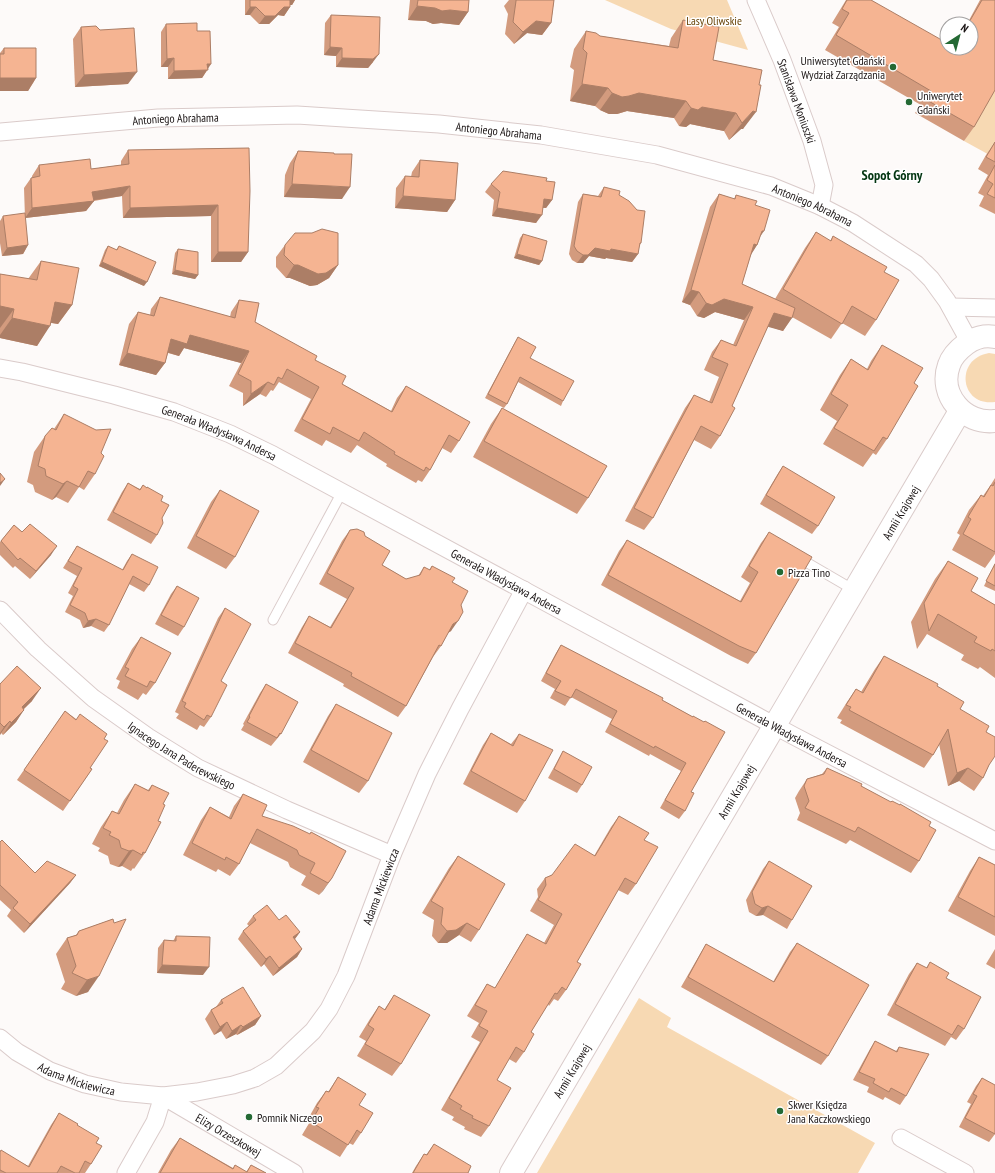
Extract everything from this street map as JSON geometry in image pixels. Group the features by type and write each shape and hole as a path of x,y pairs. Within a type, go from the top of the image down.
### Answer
{"street":[{"name":"Stanisława Moniuszki","path":"756,0 782,60 812,141 824,185 820,206"},
{"name":"Antoniego Abrahama","path":"0,132 158,118 297,115 439,124 541,135 657,155 771,186 820,206 853,222 916,264 931,279 951,307 969,341"},
{"path":"951,307 995,308"},
{"path":"995,337 980,337 969,341 956,351 948,366 946,382 950,398 960,410 973,419 988,422 995,421"},
{"name":"Generała Władysława Andersa","path":"0,368 114,395 174,412 230,434 273,454 774,725 995,841"},
{"name":"Armii Krajowej","path":"511,1173 960,410"},
{"name":"Adama Mickiewicza","path":"0,1038 17,1052 50,1071 85,1084 121,1092 163,1096 197,1092 233,1085 255,1078 276,1066 313,1031 329,1009 346,976 392,855 427,774 524,590"},
{"name":"Ignacego Jana Paderewskiego","path":"0,610 38,649 93,698 148,737 198,768 218,778 287,810 392,855"},
{"path":"126,1173 155,1122 163,1096"},
{"name":"Elizy Orzeszkowej","path":"163,1096 294,1173"},
{"path":"901,1138 965,1173"}],"lane":[{"path":"273,620 342,492"},
{"path":"789,552 854,590"}],"green space":[{"name":"Lasy Oliwskie","path":"605,0 727,0 748,50 671,29"},
{"path":"995,88 995,158 964,141"},
{"path":"989,353 995,354 995,402 983,402 974,397 968,390 966,372 970,364 978,357"},
{"path":"639,998 671,1018 667,1027 875,1143 858,1173 537,1173"}],"building":[{"path":"250,0 290,0 290,7 284,7 275,16 265,16 256,7 250,7"},
{"path":"418,0 469,0 468,12 450,10 442,11 435,8 417,6"},
{"path":"516,0 554,0 551,23 536,21 523,32 513,22"},
{"name":"Uniwersytet Gdański Wydział Zarządzania","path":"847,0 871,0 939,38 939,56 979,56 979,16 973,16 982,0 995,0 995,90 974,127 925,99 931,91 836,35 849,13 842,9"},
{"path":"331,15 380,17 379,54 373,59 342,58 342,48 330,47"},
{"path":"683,20 719,27 713,60 762,70 756,112 753,111 742,123 736,113 702,107 698,110 691,108 686,101 639,93 622,97 612,93 608,88 582,84 587,53 583,49 586,31 596,33 600,36 678,48"},
{"path":"197,23 197,31 210,31 211,64 207,64 208,70 174,71 174,58 167,59 166,24"},
{"path":"96,26 100,30 134,28 137,72 84,75 81,27"},
{"path":"4,48 36,48 36,78 0,78 0,54 4,54"},
{"path":"995,142 995,162 986,157"},
{"path":"249,148 250,191 248,252 218,252 218,205 130,208 130,186 92,192 94,201 32,208 31,178 40,176 39,165 90,159 91,169 129,164 128,150"},
{"path":"298,151 352,154 350,187 292,184 294,163"},
{"path":"420,160 458,163 455,200 403,196 405,176 419,177"},
{"path":"995,165 995,198 987,194 993,184 987,180"},
{"path":"503,171 547,178 546,181 555,182 552,200 544,199 542,215 497,208 500,192 491,184"},
{"path":"604,187 620,191 619,195 629,201 637,210 645,211 638,254 611,249 610,251 595,248 588,255 583,255 577,251 574,246 583,194 601,197"},
{"path":"719,194 735,199 736,195 757,201 755,205 770,210 764,231 762,231 757,245 754,244 742,284 795,308 792,318 774,313 732,406 735,408 720,436 701,426 653,518 634,508 694,395 712,403 728,364 712,357 721,340 736,346 753,307 724,299 712,305 706,303 699,292 691,290"},
{"path":"25,213 28,245 7,248 3,216"},
{"path":"322,229 338,233 338,265 326,273 318,274 298,265 294,265 284,255 285,245 295,233 312,233"},
{"path":"816,232 831,241 833,236 887,267 884,272 899,280 876,320 852,306 842,324 783,289"},
{"path":"523,234 547,241 542,261 517,254"},
{"path":"108,246 117,250 119,246 156,262 147,282 102,262"},
{"path":"178,249 198,252 198,275 175,270"},
{"path":"41,261 79,268 72,305 55,302 50,326 12,318 14,309 0,306 0,274 37,280"},
{"path":"160,297 235,318 239,300 259,303 255,322 317,356 315,360 346,376 342,384 392,412 406,386 470,422 459,441 449,435 430,470 426,467 424,471 394,454 395,452 364,432 359,441 333,427 330,434 302,419 319,387 287,369 282,379 278,377 274,385 268,382 251,394 251,381 238,374 249,351 190,335 187,344 171,339 165,363 127,353 138,312 154,316"},
{"path":"518,337 536,347 530,358 574,381 563,401 520,377 507,404 488,394"},
{"path":"882,345 923,368 914,383 918,386 887,439 883,437 874,451 834,428 848,405 831,394 851,359 868,370"},
{"path":"502,408 607,466 588,498 484,441"},
{"path":"64,414 96,430 111,429 101,453 104,456 95,474 88,471 79,487 67,481 63,484 46,476 45,469 38,466 45,436 52,428 56,430"},
{"path":"783,466 835,497 818,526 766,495"},
{"path":"0,473 5,479 0,483"},
{"path":"995,482 995,552 963,534 971,519 968,517 981,495 984,497 991,485 993,486"},
{"path":"128,483 140,490 143,485 147,487 163,496 161,501 169,505 162,518 163,523 157,535 113,512"},
{"path":"220,490 259,511 235,557 196,536"},
{"path":"30,524 57,546 36,571 20,558 18,560 1,541 14,525 22,532"},
{"path":"357,529 364,532 365,536 390,551 382,565 406,579 420,575 424,567 430,570 432,566 455,578 452,582 468,591 461,605 463,612 458,621 453,624 441,646 439,645 406,706 351,676 352,673 295,643 309,616 331,628 354,588 327,573 350,530"},
{"path":"769,532 812,557 756,653 739,646 608,575 627,540 741,602 758,572 749,566"},
{"path":"77,546 123,570 132,554 158,567 149,585 133,576 109,625 96,619 88,621 85,613 70,605 78,589 73,586 82,568 68,561"},
{"path":"948,561 978,578 971,591 995,605 995,651 992,649 991,651 974,642 977,637 938,614 929,631 924,603"},
{"path":"995,564 995,586 986,581"},
{"path":"177,586 199,598 184,627 161,615"},
{"path":"225,608 251,624 221,681 227,685 211,717 207,715 204,720 184,707 186,703 182,701"},
{"path":"141,637 171,653 155,683 150,681 147,687 125,676 129,669 125,667"},
{"path":"561,645 663,698 662,700 693,717 704,722 705,721 725,732 691,792 694,793 685,811 665,800 686,763 655,746 654,748 610,724 617,711 576,689 571,698 555,691 561,681 546,673"},
{"path":"884,656 938,684 937,686 964,702 960,709 989,726 986,732 995,737 995,756 983,778 968,768 957,773 948,729 933,755 849,710 851,707 846,705 856,689 863,693"},
{"path":"17,666 41,688 22,707 24,710 11,723 10,721 4,727 0,723 0,684"},
{"path":"266,684 298,702 281,734 280,733 277,738 247,722"},
{"path":"336,704 392,733 368,781 311,750"},
{"path":"65,711 76,720 80,714 107,734 104,739 108,741 90,768 92,769 70,801 24,770"},
{"path":"491,733 513,746 519,734 553,750 525,801 471,771"},
{"path":"563,751 592,767 582,785 554,769"},
{"path":"827,768 862,784 861,786 891,802 900,804 931,822 929,826 936,830 919,861 858,827 855,832 805,808 809,801 804,786 807,779 824,774"},
{"path":"135,784 149,791 152,785 169,793 163,804 165,805 158,821 161,822 145,853 143,852 142,855 133,850 129,851 121,848 119,840 109,835 111,832 103,828 112,811 119,814"},
{"path":"243,794 267,805 262,816 293,826 310,834 311,832 346,851 328,883 310,873 315,863 299,855 297,850 257,829 239,864 226,857 225,860 192,843 210,807 231,819"},
{"path":"619,816 649,833 644,840 658,847 636,884 625,878 577,962 581,964 566,990 562,987 557,994 555,993 531,1032 534,1034 524,1052 516,1047 497,1080 511,1088 489,1126 472,1118 473,1116 460,1109 462,1106 449,1098 488,1031 479,1026 487,1011 475,1005 487,984 495,988 527,934 546,944 562,914 538,900 546,885 545,878 552,875 575,844 595,856"},
{"path":"2,840 35,873 47,861 76,875 30,924 13,908 18,902 0,885 0,842"},
{"path":"458,856 505,884 479,930 467,923 456,930 447,931 441,924 443,908 431,901"},
{"path":"979,857 995,865 995,917 958,897"},
{"path":"769,861 812,886 792,920 768,906 762,908 755,904 752,892"},
{"path":"267,905 279,920 286,915 300,932 293,937 302,949 279,968 270,956 266,959 243,931 256,920 253,916"},
{"path":"113,919 114,923 126,919 99,976 87,980 72,973 76,966 67,938 77,935 79,931"},
{"path":"176,936 210,937 209,967 162,965 164,940 176,941"},
{"path":"797,943 869,985 828,1056 688,977 706,944 774,982"},
{"path":"930,962 949,973 946,978 981,997 964,1029 958,1025 952,1035 895,1004 917,963 927,968"},
{"path":"243,987 261,1016 243,1027 241,1025 232,1031 227,1022 220,1027 211,1010 223,1003 221,1000"},
{"path":"394,995 430,1015 401,1064 365,1044 374,1029 368,1025 379,1006 385,1010"},
{"path":"875,1041 897,1052 899,1047 929,1054 906,1096 891,1088 889,1092 873,1083 875,1079 859,1072"},
{"path":"338,1077 366,1094 359,1105 373,1113 361,1133 357,1130 348,1145 311,1122 319,1108 316,1107 326,1091 329,1092"},
{"path":"982,1078 995,1085 995,1134 965,1118 977,1096 973,1094"},
{"path":"59,1113 99,1138 96,1143 102,1146 91,1164 85,1161 79,1173 75,1173 61,1166 57,1173 6,1173 0,1170 1,1150 29,1167"},
{"path":"180,1138 233,1169 235,1165 247,1172 251,1165 266,1173 160,1173"},
{"path":"434,1144 471,1166 468,1173 413,1173 424,1154 427,1155"}],"place":[{"name":"Uniwersytet Gdański Wydział Zarządzania","path":"893,67"},
{"name":"Uniwerytet Gdański","path":"909,102"},
{"name":"Pizza Tino","path":"780,572"},
{"name":"Skwer Księdza Jana Kaczkowskiego","path":"780,1111"},
{"name":"Pomnik Niczego","path":"249,1117"}],"district":[{"name":"Sopot Górny","path":"892,175"}]}
